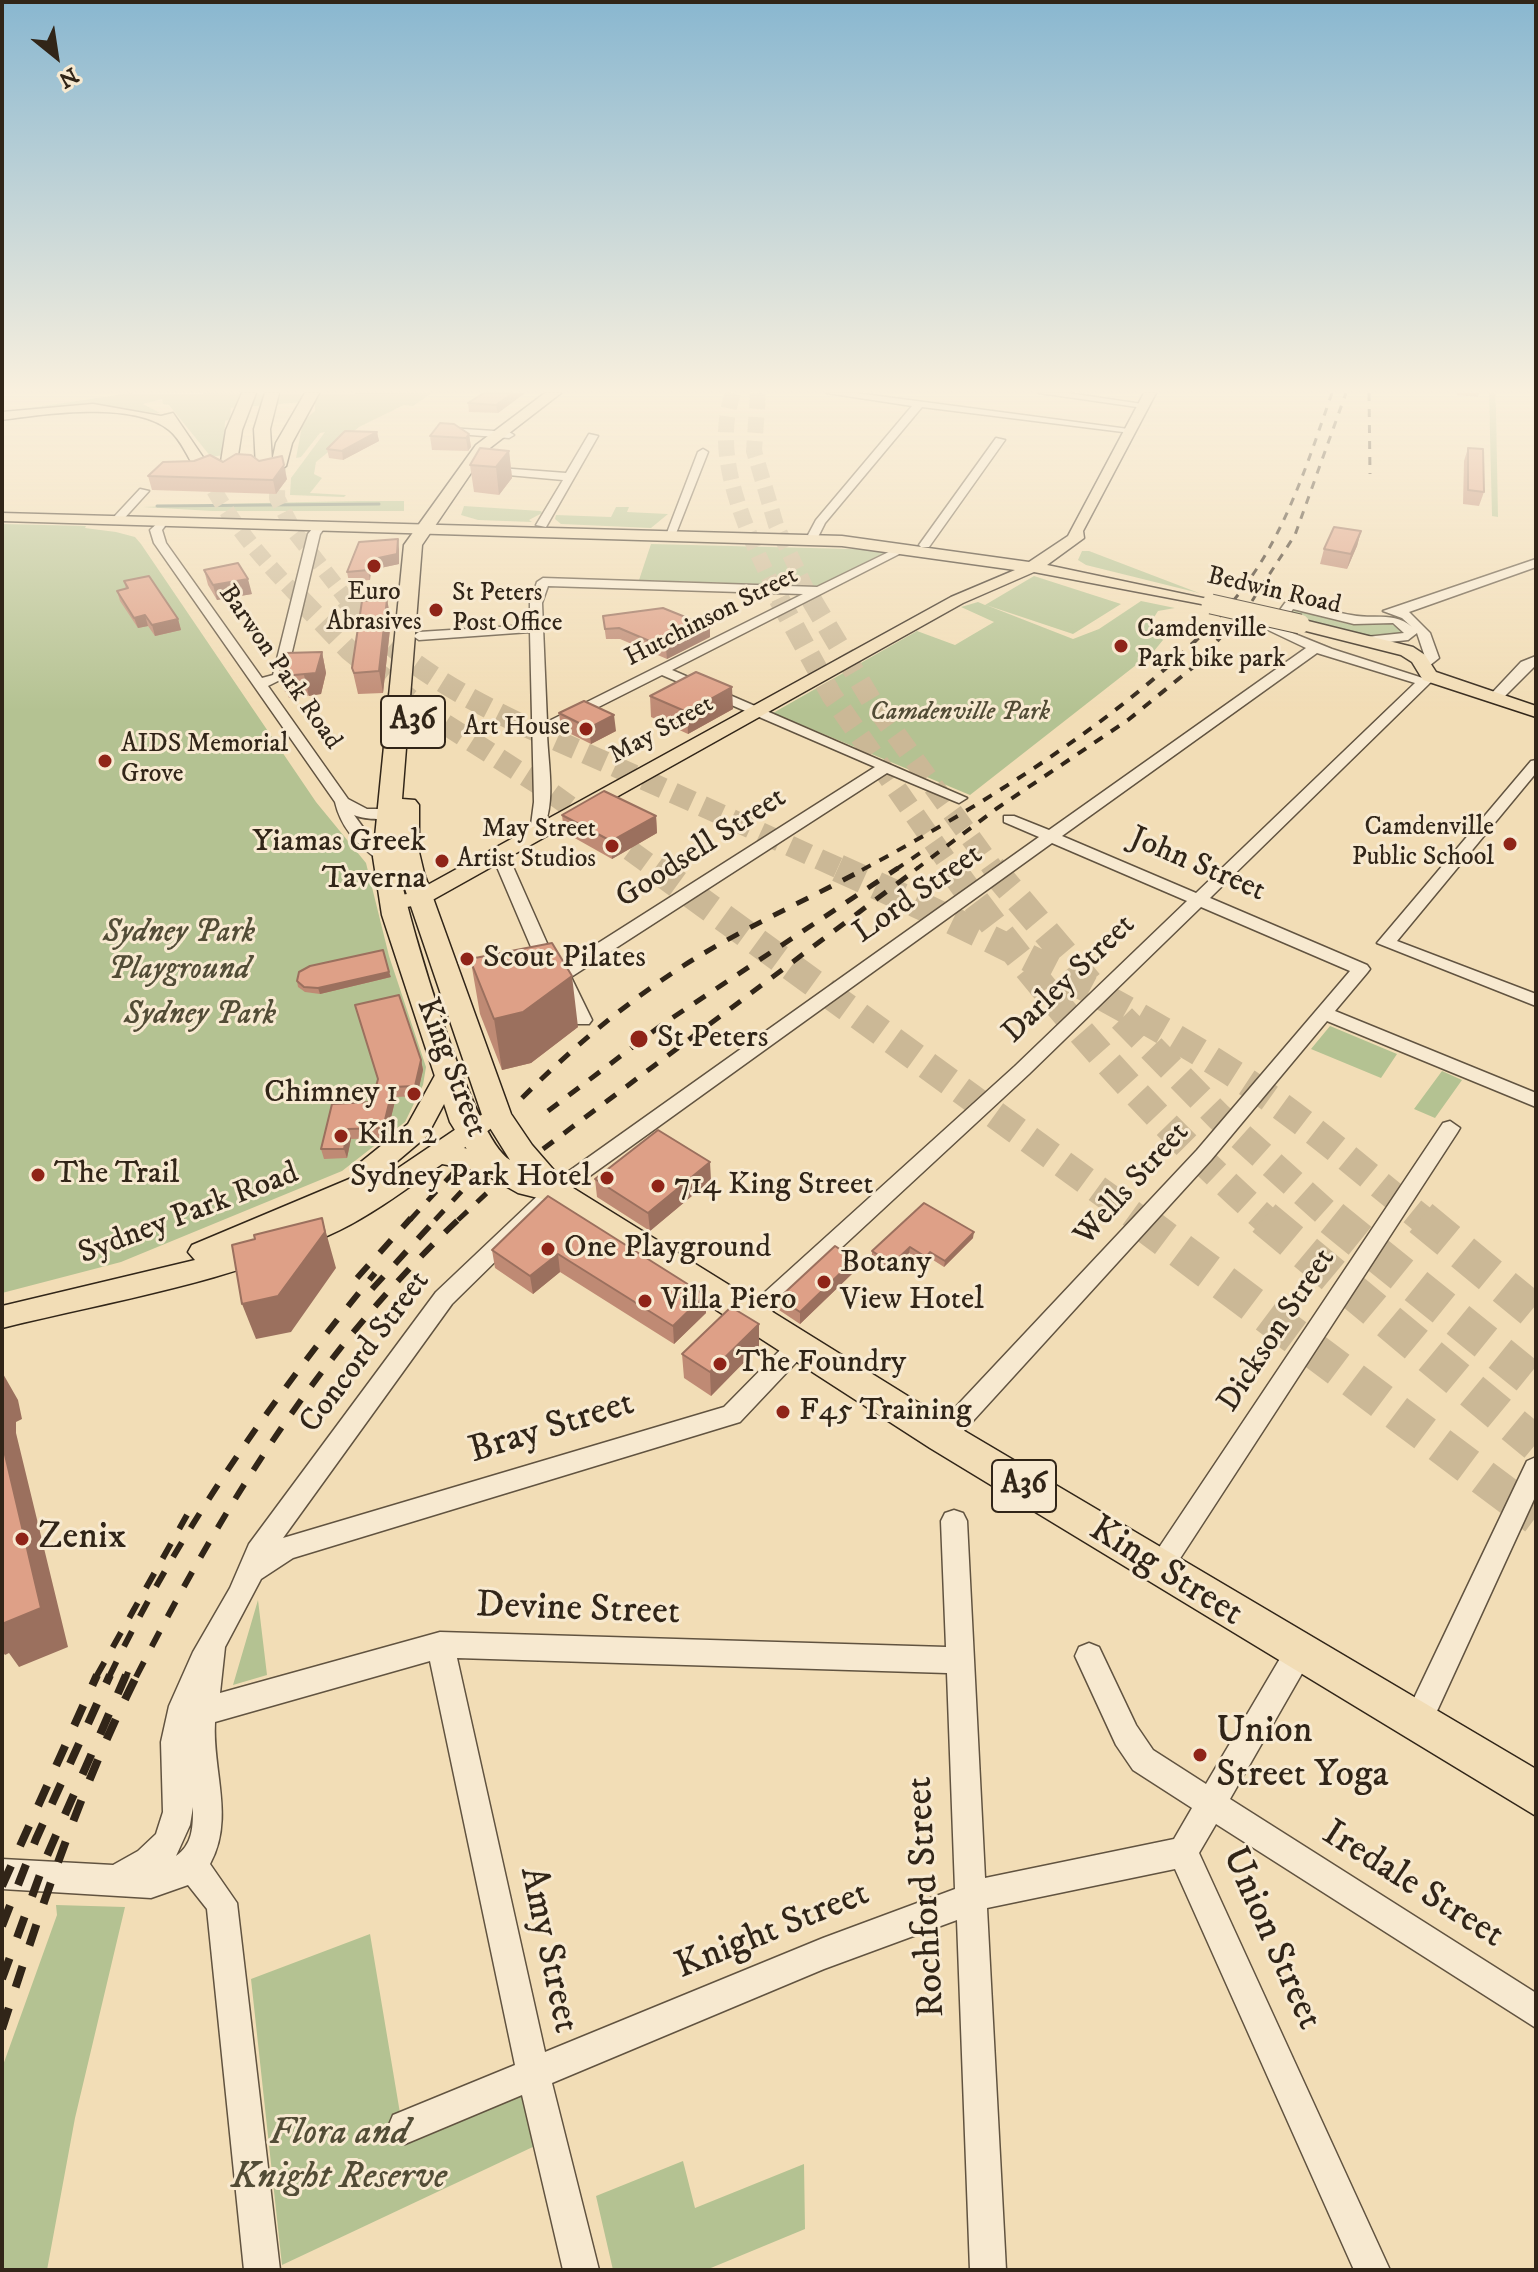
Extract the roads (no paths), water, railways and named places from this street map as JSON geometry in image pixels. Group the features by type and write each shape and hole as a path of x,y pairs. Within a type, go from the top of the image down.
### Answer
{"highway":[{"name":"A36","path":"392,903 385,857 411,558 449,499"},
{"name":"A36","path":"419,898 407,852 388,813 419,636 425,553 434,522 453,499"},
{"name":"King Street","path":"419,898 465,1000 478,1122 492,1164 529,1185 555,1191"},
{"name":"King Street","path":"392,903 448,1074 478,1122 521,1153 555,1191 943,1437 1298,1654 1536,1794"}],"main road":[{"path":"1081,570 1069,560 1076,535 1095,499"},
{"path":"2,508 162,522 320,526 434,522 542,525 670,534 814,535 925,545 1029,564"},
{"path":"2,517 339,518 434,522 842,541 1029,564"},
{"name":"May Street","path":"392,903 419,898 957,600 1029,564 1076,535"},
{"name":"Bedwin Road","path":"1029,564 1081,570 1211,604 1371,640 1442,682 1534,711"},
{"name":"Bedwin Road","path":"1029,564 1187,598"},
{"name":"Bedwin Road","path":"1350,636 1414,667 1534,711"},
{"name":"Sydney Park Road","path":"326,1200 385,1160 418,1130 448,1074"},
{"name":"Sydney Park Road","path":"2,1317 196,1269 299,1237 356,1208 478,1122"},
{"name":"Sydney Park Road","path":"78,1297 225,1243 326,1200 369,1180 447,1129 478,1122"},
{"path":"434,1155 450,1154 492,1164"}],"street":[{"path":"120,516 136,499"},
{"path":"542,525 557,499"},
{"path":"670,534 684,499"},
{"path":"814,535 820,522 839,499"},
{"path":"925,545 958,499"},
{"name":"Barwon Park Road","path":"162,522 156,530 160,543 262,683 343,802 344,815 370,847 385,857"},
{"path":"262,683 279,677 314,534 320,526"},
{"name":"Hutchinson Street","path":"541,730 905,548"},
{"path":"1397,617 1423,633 1432,658 1414,667 1318,647 1274,632 1275,624 1291,605 1360,620 1397,617 1536,560"},
{"path":"532,835 539,825 542,794 536,603 543,582 818,591"},
{"path":"1371,640 1408,636 1411,632 1397,617"},
{"path":"419,636 537,628"},
{"name":"Darley Street","path":"752,1317 1022,1070 1199,899 1414,667 1423,633"},
{"name":"Lord Street","path":"555,1191 1318,647"},
{"path":"1495,698 1526,665 1536,660"},
{"path":"662,670 959,798"},
{"path":"1536,764 1386,943 1536,1000"},
{"name":"Goodsell Street","path":"519,987 561,975 886,767"},
{"path":"542,794 565,817"},
{"path":"343,802 357,812 388,813"},
{"path":"354,827 357,820 388,813"},
{"name":"John Street","path":"1009,819 1361,969"},
{"path":"499,853 546,961 561,975 583,1020"},
{"path":"524,913 541,906"},
{"name":"Wells Street","path":"943,1437 1204,1155 1361,969"},
{"path":"1325,1014 1536,1100"},
{"name":"Dickson Street","path":"1159,1569 1450,1128"},
{"name":"Concord Street","path":"119,1879 161,1851 175,1829 177,1728 198,1673 270,1533 444,1298 555,1191"},
{"name":"Bray Street","path":"253,1571 277,1552 302,1543 732,1415 798,1346"},
{"path":"1416,1725 1536,1468"},
{"path":"287,1513 288,1530 302,1543"},
{"name":"Rochford Street","path":"954,1521 988,2270"},
{"name":"Devine Street","path":"203,1712 440,1645 960,1660"},
{"name":"Amy Street","path":"440,1645 533,2072 581,2270"},
{"path":"2,1874 151,1883 169,1879 192,1865 200,1855 209,1824 199,1734 214,1671 213,1648"},
{"name":"Union Street","path":"1298,1654 1183,1852 1372,2270"},
{"name":"Iredale Street","path":"1089,1656 1126,1735 1143,1760 1536,2012"},
{"name":"Knight Street","path":"405,2127 823,1954 998,1889 1183,1852"},
{"path":"192,1865 222,1903 262,2270"}],"waterway":[{"path":"157,506 379,504"}],"tunnel":[{"path":"219,499 247,539 302,601"},
{"path":"278,499 294,531 348,601"},
{"path":"737,499 779,600"},
{"path":"768,499 776,525 811,599"},
{"path":"300,599 349,650 426,712 543,787 657,870"},
{"path":"346,599 373,629 404,656 475,701 843,870"},
{"path":"811,599 871,700 994,870"},
{"path":"779,600 832,696 953,870"},
{"path":"655,868 1140,1220"},
{"path":"838,868 1014,951"},
{"path":"951,868 1014,951"},
{"path":"992,868 1089,983"},
{"path":"1014,951 1136,1015 1231,1072 1281,1106 1423,1220"},
{"path":"1014,951 1139,1096 1266,1220"},
{"path":"1122,1018 1219,1117 1334,1220"},
{"path":"1137,1218 1536,1517"},
{"path":"1264,1218 1536,1444"},
{"path":"1332,1218 1536,1383"},
{"path":"1421,1218 1536,1313"}],"railway":[{"path":"1233,601 1266,553 1293,499"},
{"path":"1252,601 1295,535 1308,499"},
{"path":"862,870 960,815 1061,750 1156,677 1198,639 1234,599"},
{"path":"915,870 996,809 1128,720 1197,664 1254,599"},
{"path":"896,870 926,849"},
{"path":"522,1098 599,1028 683,966 866,868"},
{"path":"543,1149 918,868"},
{"path":"548,1111 663,1024 896,870"},
{"path":"410,1220 454,1172"},
{"path":"435,1220 472,1180"},
{"path":"458,1220 490,1190"},
{"path":"357,1278 411,1218"},
{"path":"372,1289 437,1218"},
{"path":"136,1676 204,1552 278,1433 362,1322 458,1220"},
{"path":"110,1675 166,1570 230,1467 300,1368 375,1273"},
{"path":"97,1676 187,1515"},
{"path":"126,1677 128,1672"},
{"path":"2,1926 36,1839 110,1675"},
{"path":"2,1979 46,1858 126,1675"},
{"path":"2,1886 97,1676"},
{"path":"2,2029 80,1805 136,1676"}],"place":[{"name":"Euro Abrasives","path":"374,566"},
{"name":"St Peters Post Office","path":"436,610"},
{"name":"Camdenville Park bike park","path":"1121,646"},
{"name":"Art House","path":"586,729"},
{"name":"AIDS Memorial Grove","path":"105,761"},
{"name":"Camdenville Public School","path":"1510,844"},
{"name":"May Street Artist Studios","path":"612,846"},
{"name":"Yiamas Greek Taverna","path":"442,861"},
{"name":"Scout Pilates","path":"467,959"},
{"name":"St Peters","path":"639,1039"},
{"name":"Chimney 1","path":"414,1094"},
{"name":"Kiln 2","path":"341,1136"},
{"name":"The Trail","path":"38,1175"},
{"name":"Sydney Park Hotel","path":"607,1178"},
{"name":"714 King Street","path":"658,1186"},
{"name":"One Playground","path":"548,1249"},
{"name":"Botany View Hotel","path":"824,1282"},
{"name":"Villa Piero","path":"645,1301"},
{"name":"The Foundry","path":"720,1364"},
{"name":"F45 Training","path":"783,1412"},
{"name":"Zenix","path":"22,1539"},
{"name":"Union Street Yoga","path":"1200,1755"}],"park label":[{"name":"Camdenville Park","path":"960,714"},
{"name":"Sydney Park Playground","path":"179,952"},
{"name":"Sydney Park","path":"200,1016"},
{"name":"Flora and Knight Reserve","path":"339,2157"}]}
